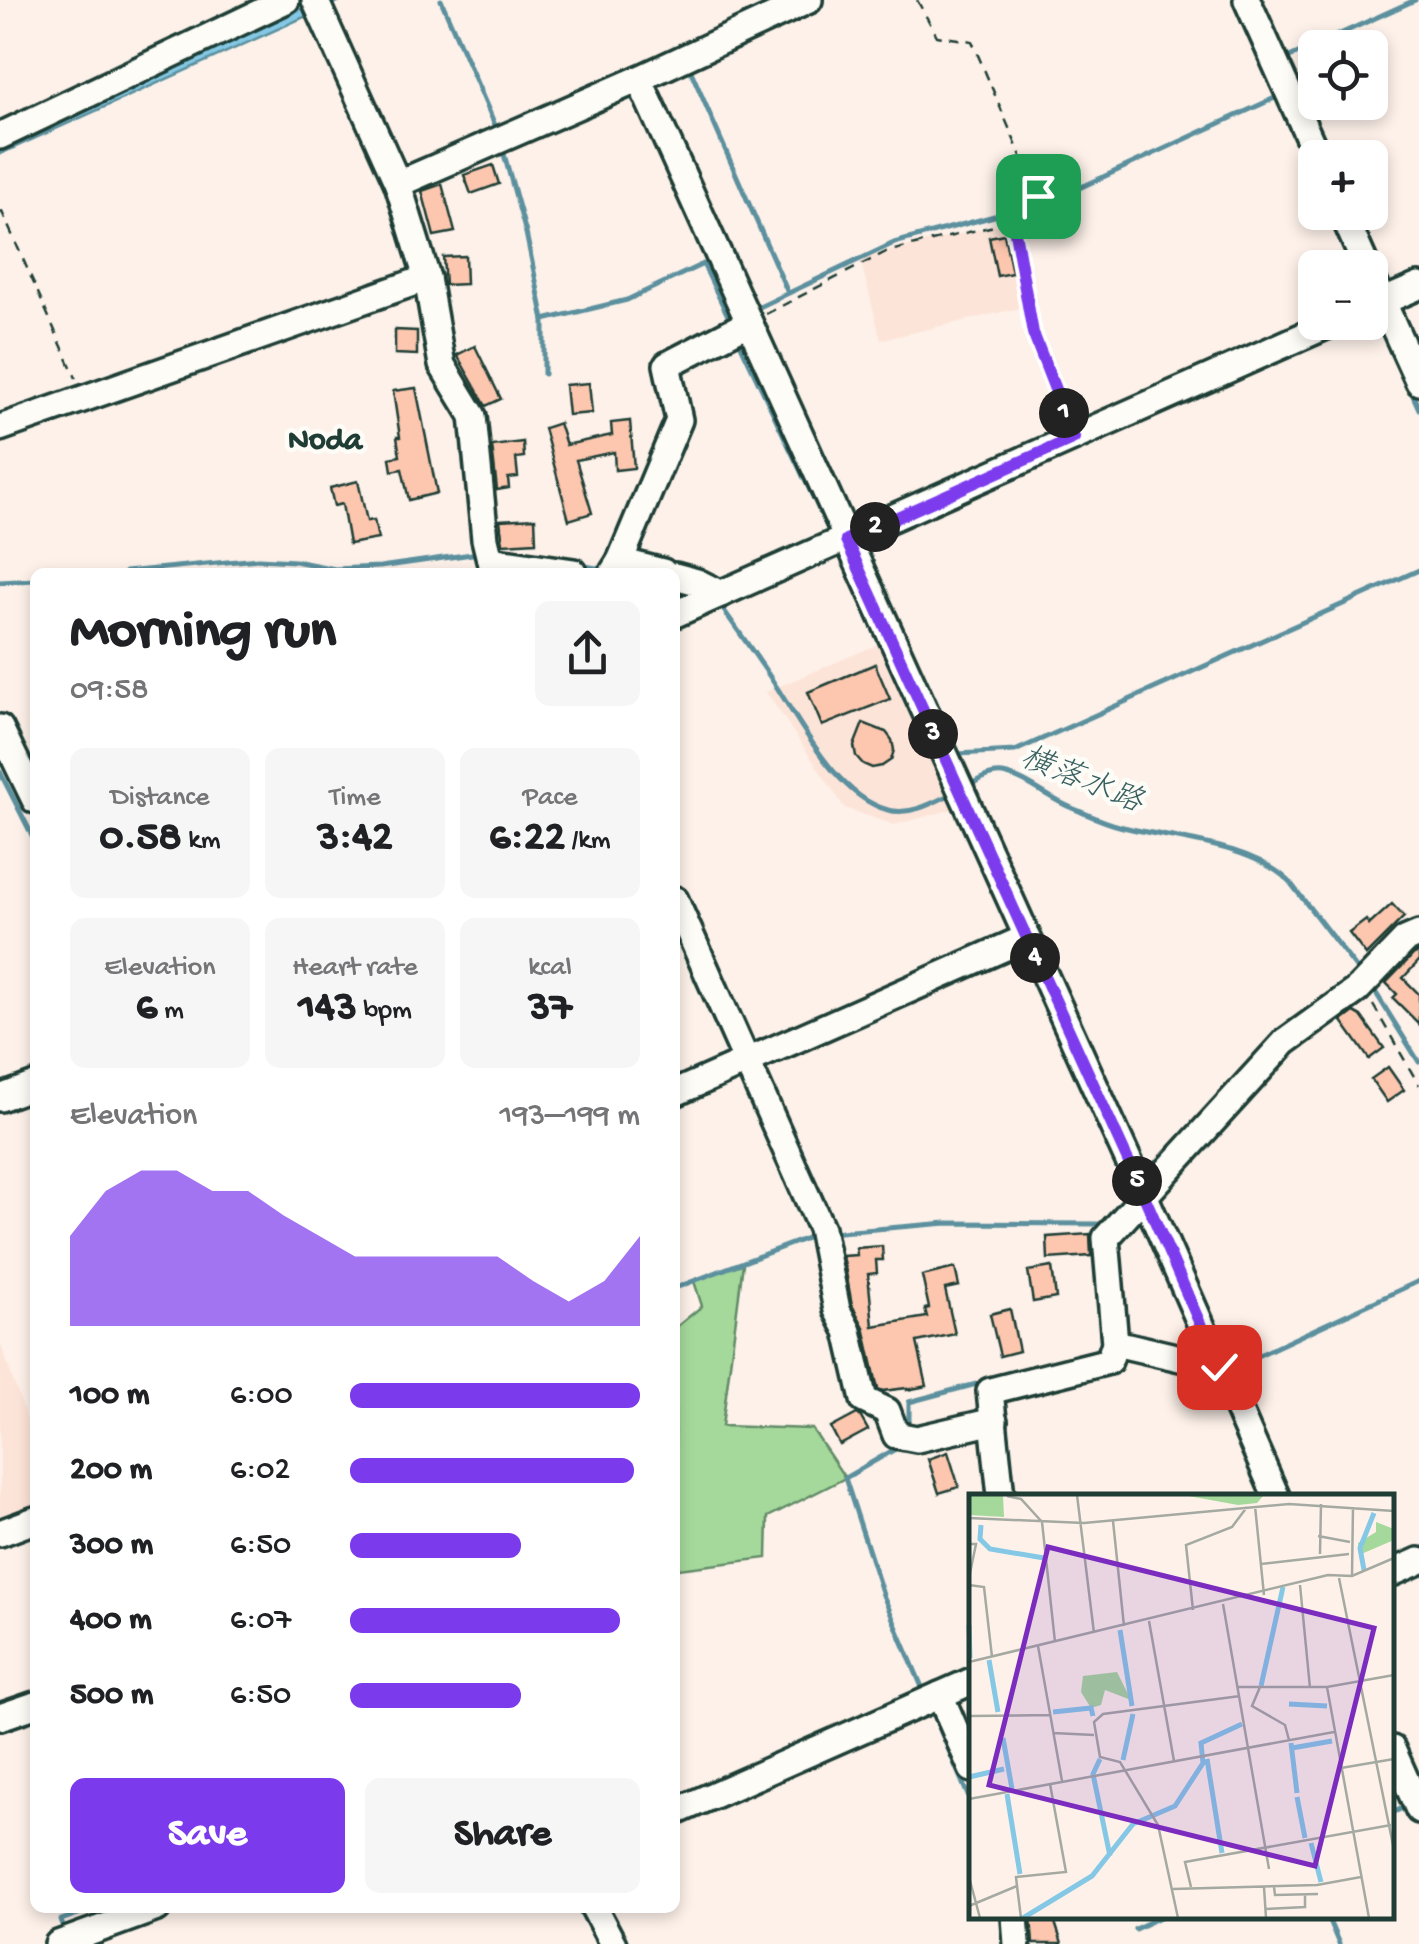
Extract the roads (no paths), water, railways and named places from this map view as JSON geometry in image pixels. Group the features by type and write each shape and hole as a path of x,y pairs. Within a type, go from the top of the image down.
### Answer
{"street":[{"path":"0,136 286,0"},
{"path":"398,184 808,0"},
{"path":"1246,0 1310,140"},
{"path":"319,9 398,184 426,278 442,365 473,416 490,557 552,568"},
{"path":"638,79 1275,1494"},
{"path":"0,428 426,278"},
{"path":"1388,299 1419,286"},
{"path":"617,567 679,420 667,365 748,323"},
{"path":"1388,326 1419,382"},
{"path":"680,577 697,582 698,604 1298,338"},
{"path":"0,728 30,790"},
{"path":"680,911 823,1234 836,1310 848,1331 864,1400 886,1411 907,1437 994,1421"},
{"path":"1001,1494 990,1391 1109,1361 1115,1343 1106,1238 1140,1187 1285,1042 1357,990 1405,940 1419,934"},
{"path":"680,1091 1026,938"},
{"path":"0,1098 30,1087"},
{"path":"1115,1343 1223,1375"},
{"path":"0,1532 30,1522"},
{"path":"1394,1573 1419,1561"},
{"path":"680,1810 969,1682"},
{"path":"929,1699 969,1764"},
{"path":"0,1717 30,1707"},
{"path":"1394,1754 1419,1810"},
{"path":"65,1942 144,1913"},
{"path":"597,1913 613,1944"},
{"path":"1015,1919 1017,1944"}],"water":[{"path":"320,0 342,0 0,154 0,146"}],"waterway":[{"path":"441,0 498,132"},
{"path":"1285,59 1415,0"},
{"path":"1264,68 1269,80"},
{"path":"690,69 788,293"},
{"path":"1053,200 1277,97"},
{"path":"502,147 526,233 544,320 544,374"},
{"path":"753,310 894,243 1031,206"},
{"path":"544,320 627,300 703,264 730,320"},
{"path":"739,341 831,535"},
{"path":"1410,389 1419,409"},
{"name":"横落水路","path":"358,568 479,553"},
{"name":"横落水路","path":"166,568 258,559 330,568"},
{"name":"横落水路","path":"579,565 596,568"},
{"path":"957,754 1015,751 1419,570"},
{"name":"横落水路","path":"0,582 30,580"},
{"name":"横落水路","path":"719,606 823,758 853,791 870,803 897,811 922,807 953,793"},
{"path":"0,772 30,831"},
{"name":"横落水路","path":"968,786 989,775 1003,774 1110,823 1254,858 1289,881 1360,973"},
{"path":"1283,1029 1354,976"},
{"name":"横落水路","path":"1371,985 1419,1062"},
{"path":"828,1233 947,1223 1101,1224 1112,1213"},
{"path":"680,1286 812,1236"},
{"path":"1231,1368 1419,1281"},
{"path":"907,1428 909,1402 984,1382"},
{"path":"900,1442 897,1448 845,1478 883,1595 924,1692"},
{"path":"930,1706 969,1798"},
{"path":"1394,1812 1407,1806"},
{"path":"64,1931 61,1920 81,1913"},
{"path":"1135,1929 1156,1919"},
{"path":"1328,1919 1339,1944"}],"district":[{"name":"Noda","path":"325,442"}]}
